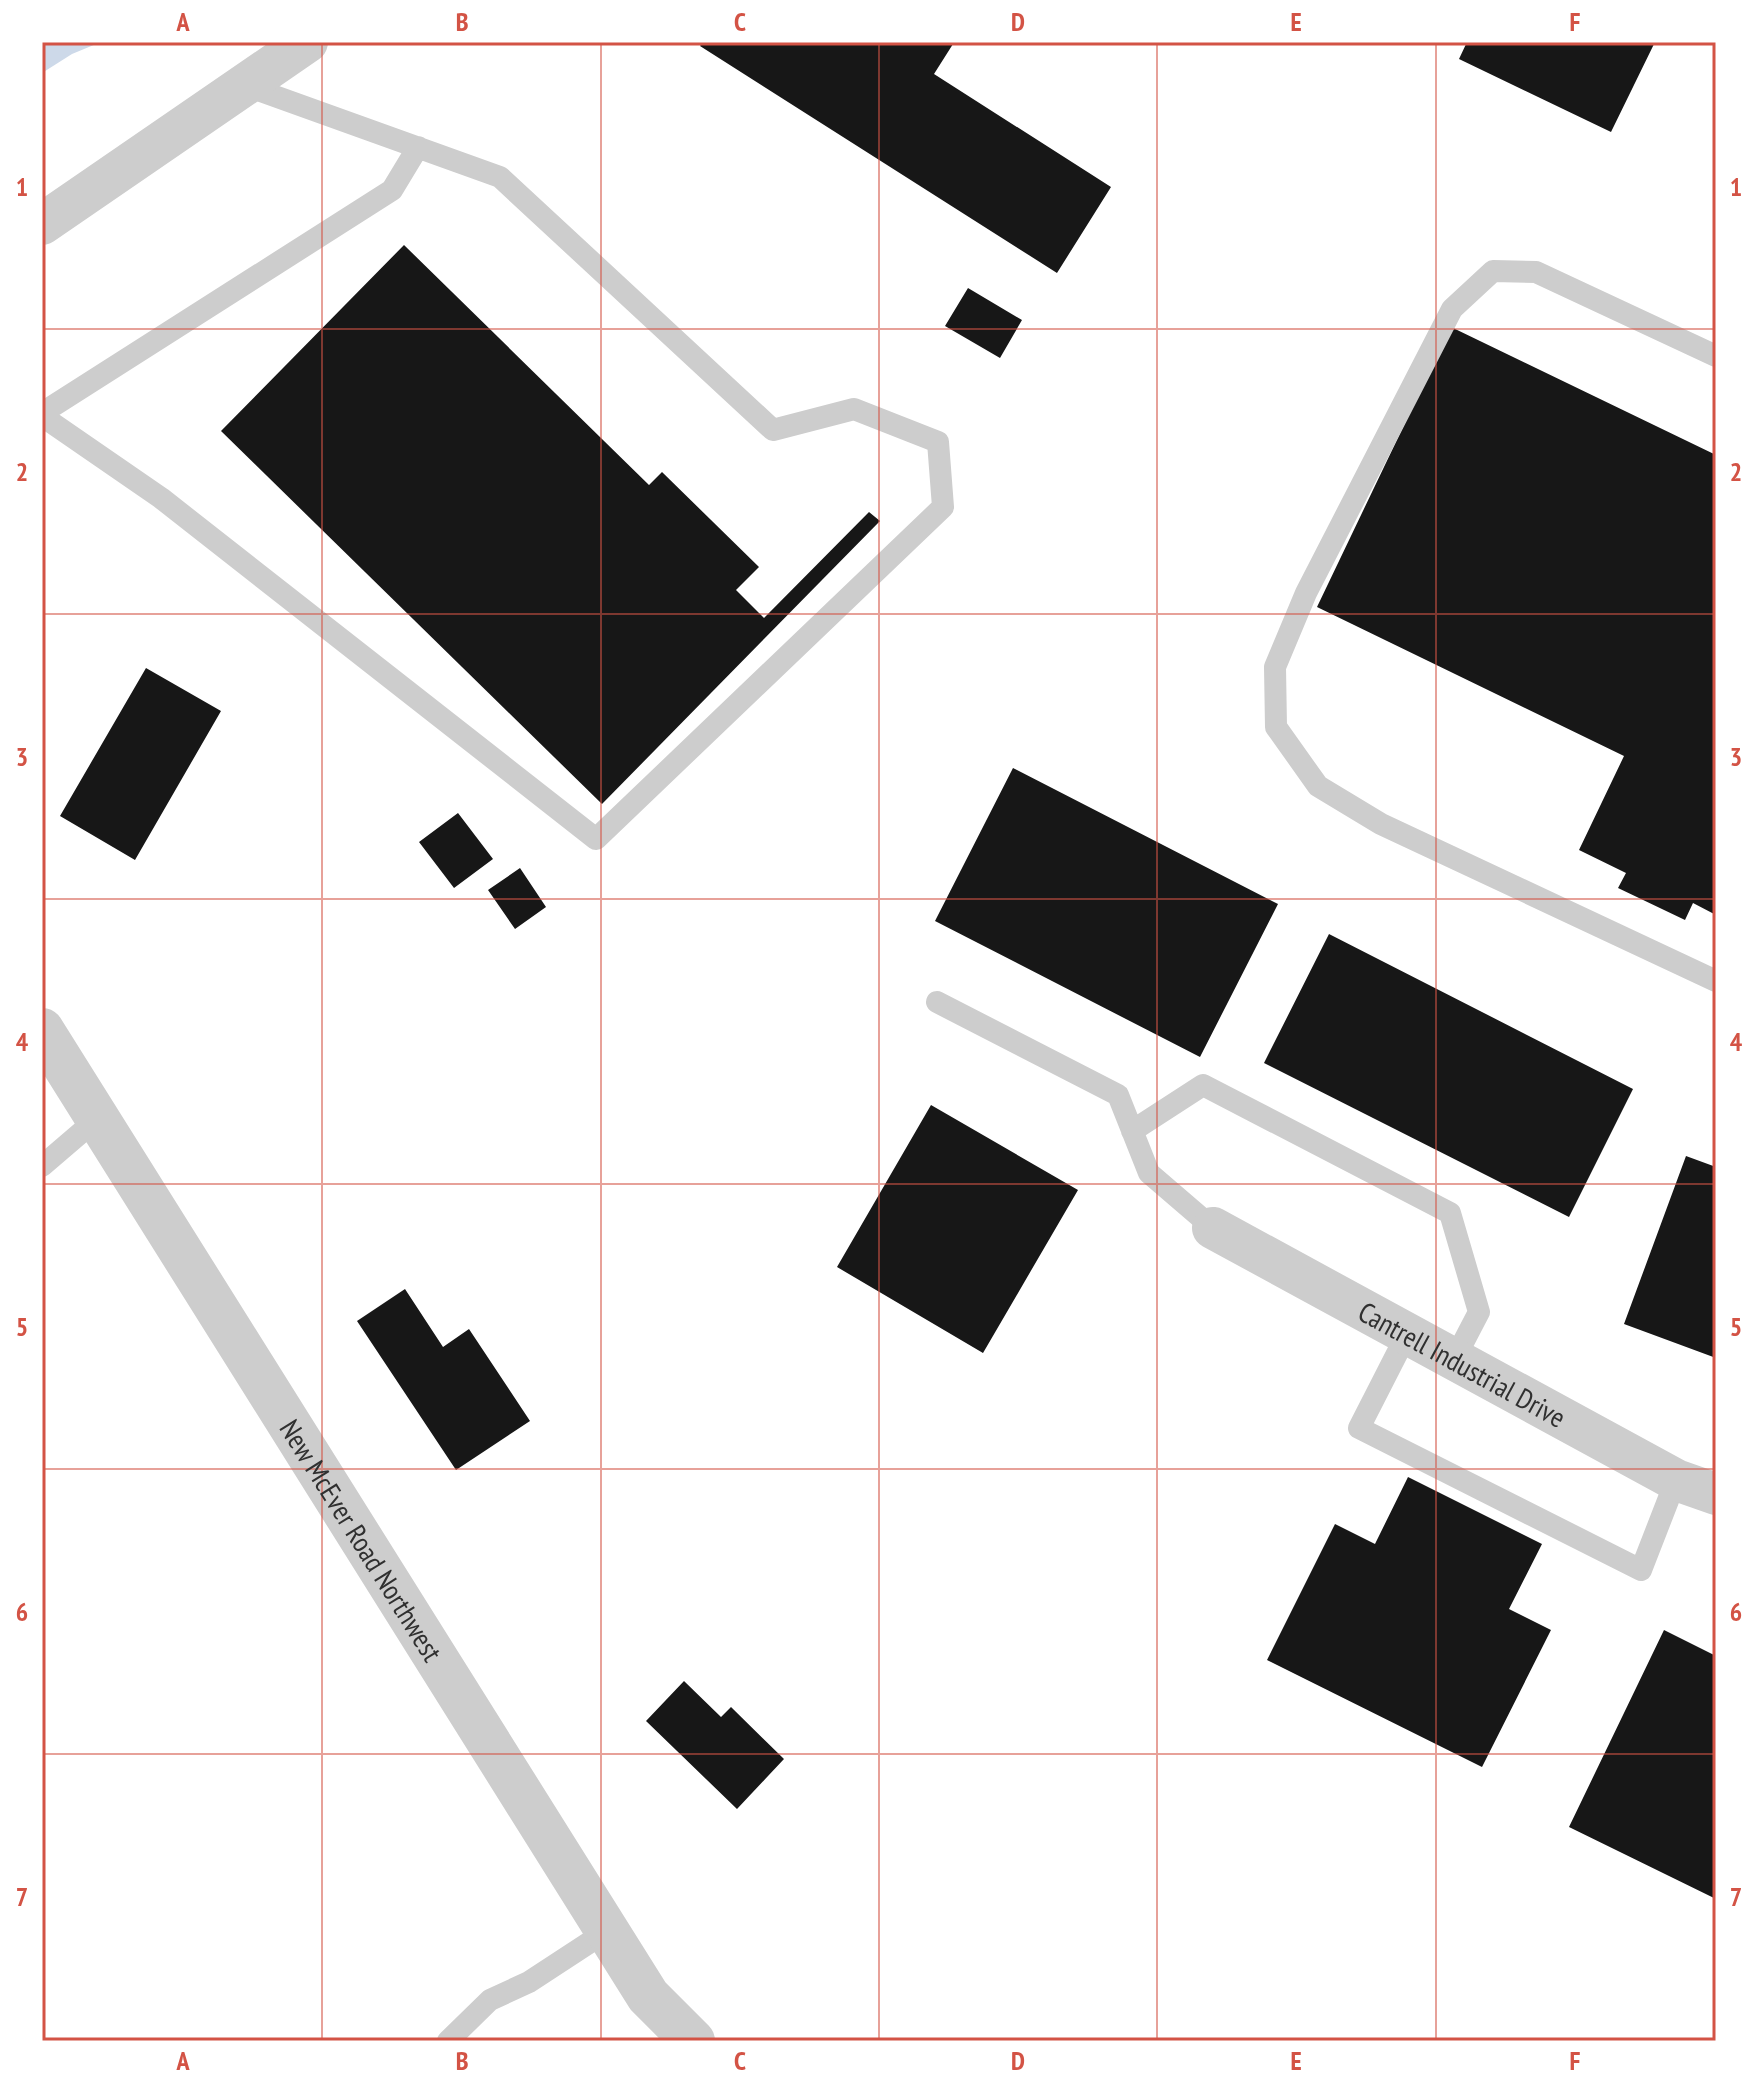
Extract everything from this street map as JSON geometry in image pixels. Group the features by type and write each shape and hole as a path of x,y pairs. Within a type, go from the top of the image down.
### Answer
{"street":[{"path":"42,224 307,42"},
{"name":"New McEver Road Northwest","path":"42,1030 648,1996 693,2041"},
{"name":"Cantrell Industrial Drive","path":"1213,1228 1676,1480 1716,1494"}],"lane":[{"path":"244,85 418,147 500,177 773,430 854,409 938,442 943,507 596,839 161,498 42,414 392,190 418,147"},
{"path":"1716,356 1536,272 1493,271 1452,309 1306,593 1275,667 1276,727 1318,786 1381,824 1716,981"},
{"path":"937,1002 1118,1095 1149,1173 1213,1228"},
{"path":"1132,1131 1203,1085 1450,1213 1479,1312 1454,1360"},
{"path":"42,1166 98,1118"},
{"path":"1407,1334 1359,1428 1641,1570 1676,1480"},
{"path":"448,2041 490,2000 529,1982 607,1931"}],"water":[{"path":"42,42 101,42 72,54 42,73"}],"building":[{"path":"703,42 950,42 953,44 934,74 1111,187 1057,273 700,46"},
{"path":"1467,42 1655,42 1611,132 1459,59"},
{"path":"404,245 649,485 662,472 759,567 736,590 764,618 869,512 880,521 602,804 221,431"},
{"path":"968,288 1022,320 1000,358 945,326"},
{"path":"1451,327 1716,455 1716,915 1693,903 1685,920 1618,888 1626,873 1579,850 1624,756 1317,607"},
{"path":"146,668 221,711 135,860 60,816"},
{"path":"1013,768 1278,904 1200,1057 935,921"},
{"path":"458,813 493,859 454,888 419,842"},
{"path":"520,868 546,907 515,929 488,890"},
{"path":"1329,934 1633,1089 1569,1217 1264,1063"},
{"path":"931,1105 1078,1190 983,1353 837,1267"},
{"path":"1686,1156 1716,1167 1716,1358 1624,1324"},
{"path":"405,1289 443,1347 469,1329 530,1421 456,1470 357,1321"},
{"path":"1408,1477 1542,1544 1509,1609 1551,1630 1482,1767 1267,1660 1335,1524 1375,1544"},
{"path":"1664,1630 1716,1656 1716,1899 1569,1827"},
{"path":"684,1681 721,1717 731,1707 784,1759 737,1809 646,1721"}]}
